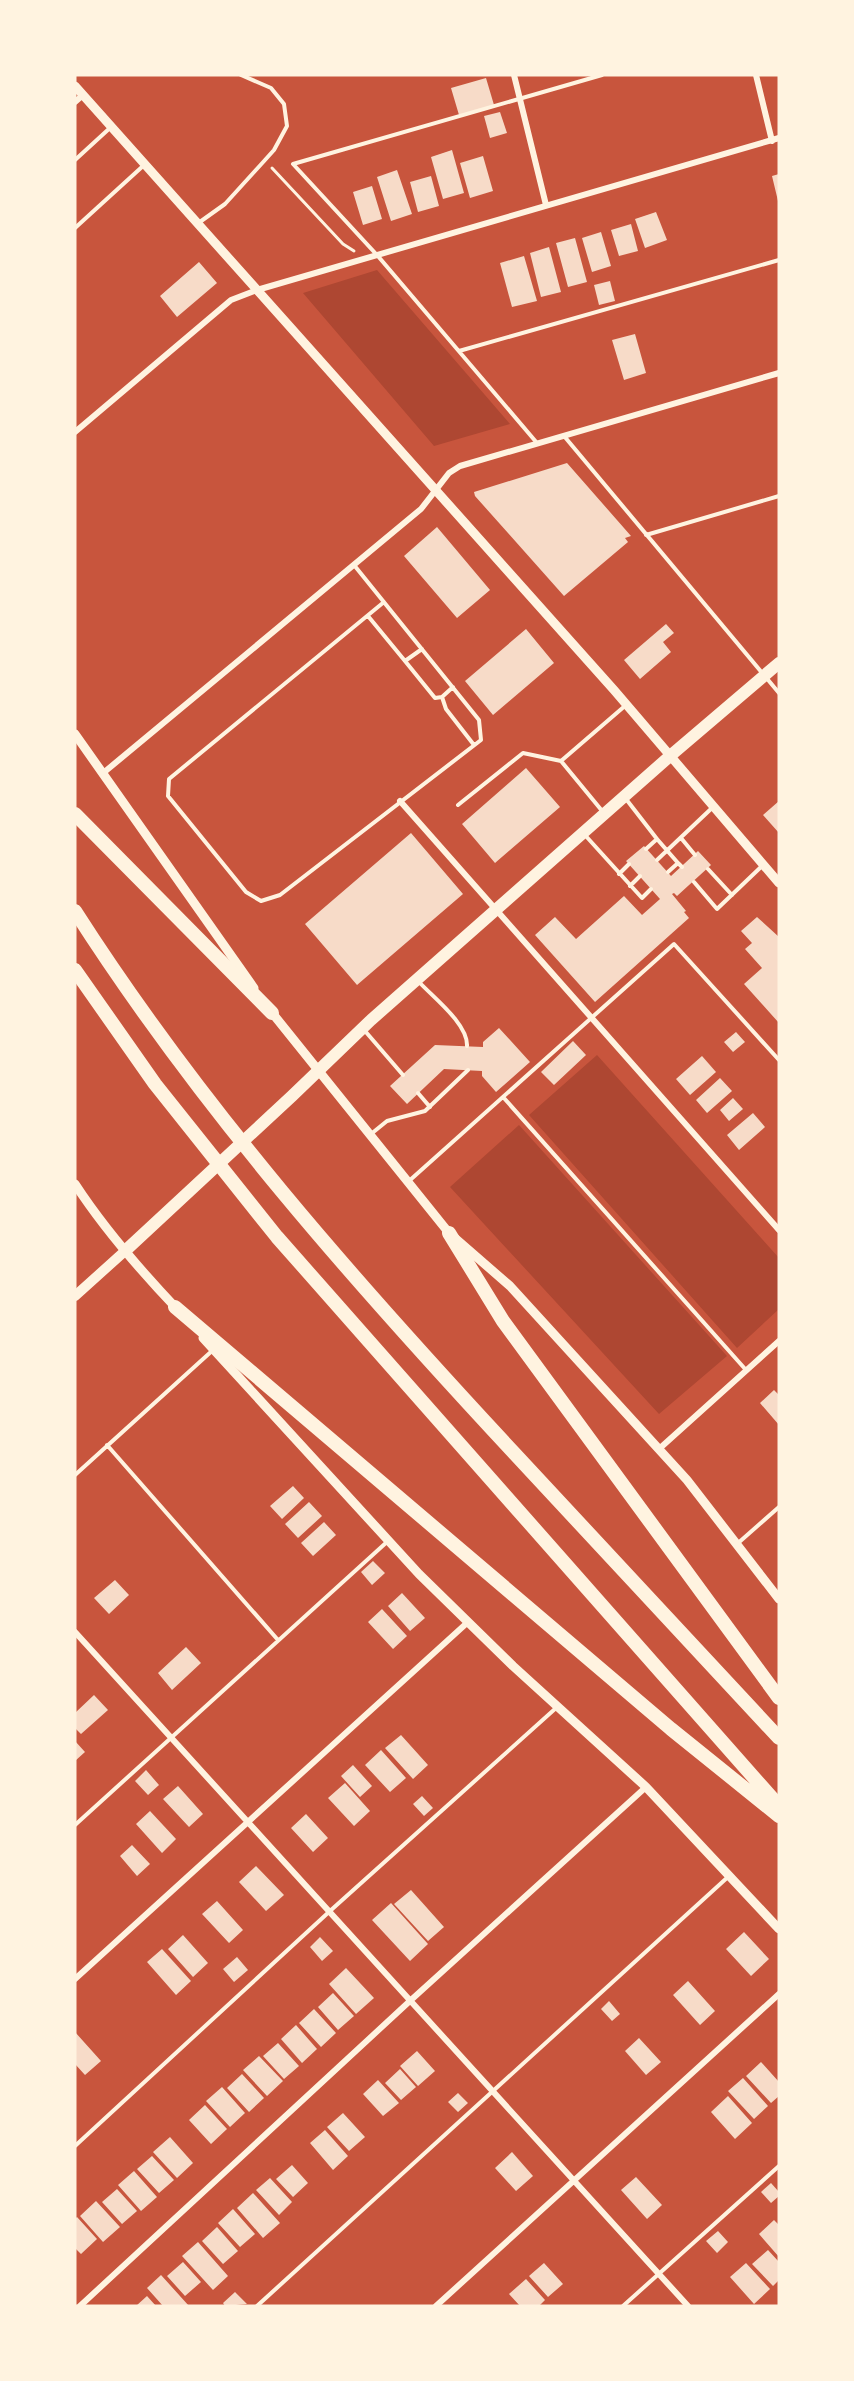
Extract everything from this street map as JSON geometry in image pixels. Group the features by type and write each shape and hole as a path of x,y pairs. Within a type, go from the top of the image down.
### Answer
{"highway":[{"path":"75,814 272,1013"},
{"path":"75,911 181,1064 307,1224 435,1368 779,1738"},
{"path":"75,970 155,1084 277,1237 779,1806"},
{"path":"449,1233 504,1321 779,1698"},
{"path":"175,1307 670,1729 779,1816"}],"main road":[{"path":"75,1296 319,1071 362,1028 670,756 779,663"}],"street":[{"path":"514,75 546,205"},
{"path":"75,432 231,300 256,290 775,140 756,75"},
{"path":"75,86 626,704 779,883"},
{"path":"75,102 83,95"},
{"path":"102,774 422,509 449,473 460,466 779,373"},
{"path":"75,734 272,1013 449,1233 510,1286 687,1480 779,1599"},
{"path":"400,801 779,1230"},
{"path":"75,1184 125,1251 388,1541 468,1622 646,1787 779,1929"},
{"path":"658,1449 779,1341"},
{"path":"75,1979 468,1622"},
{"path":"75,1632 688,2306"},
{"path":"80,2306 411,2000 646,1787"},
{"path":"436,2306 779,1994"}],"lane":[{"path":"198,224 225,204 265,160 274,150 287,126 284,105 271,88 242,75"},
{"path":"537,444 377,255 293,164 602,75"},
{"path":"75,160 111,127"},
{"path":"75,228 145,164"},
{"path":"459,351 779,260"},
{"path":"564,435 779,693"},
{"path":"646,535 779,496"},
{"path":"354,565 479,720 481,740 280,895 261,901 246,892 168,796 169,779 384,603"},
{"path":"368,616 435,698 442,697 453,687"},
{"path":"405,662 422,649"},
{"path":"442,697 446,709 474,745"},
{"path":"561,761 626,704"},
{"path":"458,805 523,753 561,761 605,814"},
{"path":"624,797 680,865 668,872"},
{"path":"657,861 714,807"},
{"path":"584,834 642,898 651,889"},
{"path":"681,838 695,855"},
{"path":"646,849 657,839"},
{"path":"619,874 629,864"},
{"path":"693,882 717,909 763,865"},
{"path":"708,869 732,895"},
{"path":"630,886 640,876"},
{"path":"408,1181 674,944 779,1060"},
{"path":"416,980 463,1028 468,1038 468,1046"},
{"path":"362,1028 402,1075"},
{"path":"370,1135 387,1121 425,1111 468,1070"},
{"path":"418,1093 430,1107"},
{"path":"503,1097 746,1370"},
{"path":"75,1475 213,1349"},
{"path":"108,1445 278,1640"},
{"path":"736,1545 779,1507"},
{"path":"75,1824 388,1541"},
{"path":"75,2146 330,1911 558,1707"},
{"path":"257,2306 730,1875"},
{"path":"623,2306 779,2166"}],"path":[{"path":"265,160 343,244 366,258"}],"shaded area":[{"path":"377,270 510,424 434,446 303,293"},
{"path":"597,1055 779,1258 779,1309 737,1348 529,1115"},
{"path":"519,1125 727,1356 659,1414 450,1187"}],"building":[{"path":"486,78 494,105 459,115 451,88"},
{"path":"500,112 507,133 490,138 484,116"},
{"path":"452,150 464,193 443,199 431,157"},
{"path":"483,156 493,191 470,198 460,163"},
{"path":"397,170 412,214 391,221 377,177"},
{"path":"779,174 779,201 778,201 772,176"},
{"path":"431,176 439,206 418,212 410,182"},
{"path":"372,186 382,219 363,225 353,192"},
{"path":"656,212 667,240 645,248 635,219"},
{"path":"631,224 638,251 619,256 611,230"},
{"path":"601,232 611,266 592,272 582,238"},
{"path":"575,238 587,282 568,287 556,243"},
{"path":"549,247 561,292 541,297 530,253"},
{"path":"524,256 537,301 512,307 500,263"},
{"path":"199,262 217,283 177,317 160,296"},
{"path":"610,281 615,301 599,305 594,285"},
{"path":"635,334 646,373 624,380 612,340"},
{"path":"567,463 631,536 625,538 628,542 564,596 475,496 474,492"},
{"path":"437,527 490,590 457,618 404,556"},
{"path":"666,624 674,633 663,642 671,652 640,679 624,660"},
{"path":"526,629 554,663 493,715 465,681"},
{"path":"526,768 560,807 495,863 462,824"},
{"path":"779,801 779,833 763,815"},
{"path":"411,833 463,894 357,985 305,924"},
{"path":"644,846 671,876 698,851 711,865 677,896 672,894 689,918 595,1002 535,935 555,917 576,939 624,896 642,915 660,899 626,861"},
{"path":"757,917 779,937 779,1023 744,984 762,968 745,949 752,943 741,931"},
{"path":"499,1028 530,1062 496,1092 482,1076 482,1071 444,1069 407,1104 390,1086 435,1045 483,1047 483,1042"},
{"path":"736,1032 745,1042 733,1052 724,1042"},
{"path":"573,1041 586,1055 554,1085 541,1072"},
{"path":"702,1056 716,1072 690,1095 676,1079"},
{"path":"720,1078 732,1091 707,1113 696,1100"},
{"path":"733,1098 743,1109 729,1121 720,1110"},
{"path":"753,1113 765,1127 739,1150 727,1135"},
{"path":"774,1390 779,1395 779,1425 760,1403"},
{"path":"293,1486 304,1498 282,1519 270,1506"},
{"path":"309,1502 322,1516 298,1538 285,1524"},
{"path":"324,1522 336,1535 313,1556 301,1543"},
{"path":"373,1561 385,1573 372,1585 361,1572"},
{"path":"115,1580 129,1595 109,1614 94,1598"},
{"path":"402,1593 425,1618 410,1631 388,1606"},
{"path":"382,1609 407,1636 393,1649 368,1622"},
{"path":"186,1647 201,1663 172,1690 158,1673"},
{"path":"94,1695 108,1710 81,1734 75,1728 75,1713"},
{"path":"401,1735 428,1765 413,1779 385,1748"},
{"path":"75,1741 85,1752 75,1761"},
{"path":"381,1750 406,1778 390,1792 365,1765"},
{"path":"353,1765 372,1786 360,1797 341,1776"},
{"path":"146,1770 159,1785 148,1795 135,1781"},
{"path":"345,1783 370,1811 354,1826 328,1798"},
{"path":"178,1786 203,1814 189,1827 163,1799"},
{"path":"422,1796 433,1808 424,1816 413,1804"},
{"path":"150,1811 176,1839 162,1853 136,1824"},
{"path":"306,1814 328,1838 313,1852 291,1828"},
{"path":"132,1845 150,1864 137,1876 120,1856"},
{"path":"256,1866 284,1895 266,1911 239,1882"},
{"path":"411,1890 444,1927 428,1941 394,1904"},
{"path":"217,1901 243,1930 229,1943 202,1914"},
{"path":"391,1903 428,1944 410,1961 372,1920"},
{"path":"744,1932 769,1959 751,1976 726,1949"},
{"path":"183,1935 208,1963 193,1977 168,1949"},
{"path":"320,1937 333,1951 322,1961 310,1947"},
{"path":"162,1949 191,1981 176,1995 147,1962"},
{"path":"237,1957 248,1970 234,1982 223,1969"},
{"path":"346,1968 374,1998 356,2014 329,1984"},
{"path":"688,1981 715,2011 700,2025 673,1995"},
{"path":"333,1993 354,2016 338,2030 318,2007"},
{"path":"609,2001 620,2014 612,2021 601,2009"},
{"path":"314,2009 336,2033 321,2047 299,2023"},
{"path":"296,2025 317,2049 302,2063 281,2039"},
{"path":"75,2032 101,2061 85,2075 75,2064"},
{"path":"639,2038 661,2062 646,2075 625,2051"},
{"path":"278,2043 299,2066 284,2079 263,2056"},
{"path":"417,2051 435,2071 418,2086 400,2066"},
{"path":"259,2056 283,2081 267,2096 243,2070"},
{"path":"761,2062 779,2082 779,2096 771,2103 746,2076"},
{"path":"400,2069 416,2087 401,2100 385,2083"},
{"path":"242,2074 264,2098 249,2112 227,2088"},
{"path":"743,2078 768,2106 754,2119 728,2091"},
{"path":"378,2080 399,2103 383,2116 363,2094"},
{"path":"222,2087 245,2113 230,2127 206,2101"},
{"path":"458,2093 468,2103 458,2112 448,2102"},
{"path":"728,2096 752,2123 735,2139 711,2112"},
{"path":"205,2105 227,2129 211,2144 189,2120"},
{"path":"343,2113 365,2137 349,2151 327,2127"},
{"path":"325,2130 348,2156 333,2170 310,2143"},
{"path":"170,2137 193,2163 177,2178 153,2152"},
{"path":"512,2152 533,2176 516,2191 495,2168"},
{"path":"152,2156 174,2180 159,2193 137,2169"},
{"path":"292,2165 308,2183 293,2197 276,2179"},
{"path":"134,2171 157,2197 141,2211 118,2185"},
{"path":"636,2177 662,2205 647,2219 621,2190"},
{"path":"270,2178 292,2202 279,2215 256,2190"},
{"path":"771,2183 779,2192 779,2196 771,2203 761,2192"},
{"path":"117,2189 137,2211 122,2224 102,2202"},
{"path":"253,2193 280,2223 263,2238 237,2208"},
{"path":"96,2201 120,2227 103,2242 80,2216"},
{"path":"233,2209 255,2234 240,2247 218,2223"},
{"path":"77,2217 97,2239 81,2254 75,2248 75,2219"},
{"path":"774,2220 779,2225 779,2257 759,2234"},
{"path":"217,2227 238,2251 223,2264 202,2241"},
{"path":"718,2231 728,2242 717,2253 706,2241"},
{"path":"198,2242 228,2276 213,2290 182,2256"},
{"path":"768,2250 779,2262 779,2280 773,2286 752,2264"},
{"path":"183,2262 201,2282 185,2296 167,2276"},
{"path":"544,2263 563,2284 548,2297 529,2276"},
{"path":"746,2263 770,2289 754,2304 730,2277"},
{"path":"161,2275 189,2306 163,2306 147,2288"},
{"path":"526,2279 545,2300 539,2306 520,2306 509,2294"},
{"path":"235,2292 247,2304 225,2306 223,2303"},
{"path":"147,2296 156,2306 136,2306"}]}
